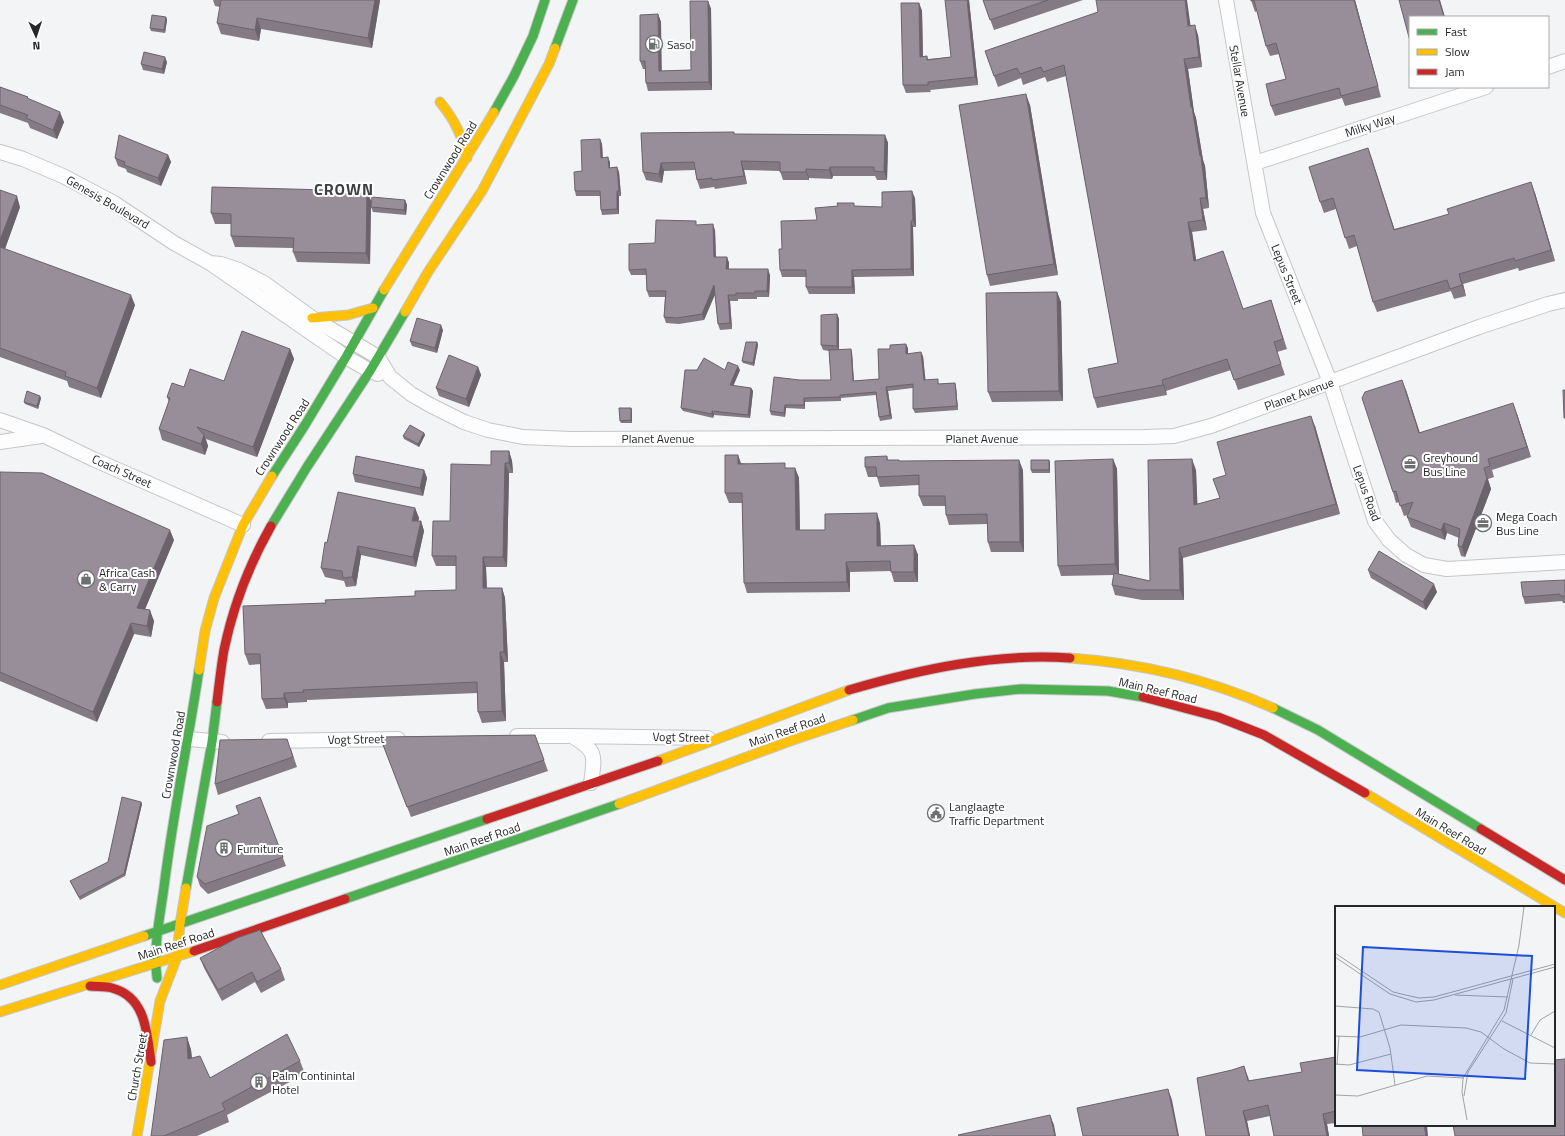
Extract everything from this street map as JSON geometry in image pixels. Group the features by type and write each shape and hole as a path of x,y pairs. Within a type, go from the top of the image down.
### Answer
{"main road":[{"name":"Crownwood Road","path":"158,931 171,832 188,740 205,631 214,598 243,525 259,496 305,425 346,357 372,308 466,158 514,76 533,36 545,0"},
{"path":"180,924 212,742 224,650 238,598 251,564 261,544 307,467 370,371 428,272 482,191 549,64 573,0"},
{"path":"440,102 452,115 458,127 462,137 466,158"},
{"path":"312,318 348,315 372,308"},
{"name":"Main Reef Road","path":"0,985 592,783 639,771 718,738 847,691 881,680 931,668 976,661 1050,657 1128,664 1207,682 1294,717 1565,880"},
{"name":"Main Reef Road","path":"0,1012 177,957 590,815 647,790 888,708 975,694 1021,689 1108,691 1146,697 1218,717 1264,736 1338,776 1553,906"},
{"name":"Main Reef Road","path":"1555,907 1565,913"},
{"name":"Church Street","path":"137,1136 151,1062 160,1002 177,957 180,924"},
{"name":"Church Street","path":"158,931 155,963 160,1002"},
{"path":"82,986 114,988 127,994 134,1000 140,1007 146,1022 151,1062"}],"street":[{"name":"Stellar Avenue","path":"1226,0 1255,163"},
{"path":"1549,67 1565,61"},
{"name":"Milky Way","path":"1255,163 1483,88"},
{"name":"Genesis Boulevard","path":"0,152 23,159 88,188 138,218 174,243 210,263 346,357"},
{"name":"Lepus Street","path":"1255,163 1263,213 1330,382"},
{"name":"Genesis Boulevard","path":"210,263 230,267 258,280 312,318 354,343"},
{"name":"Planet Avenue","path":"354,343 378,357 390,377 411,394 430,405 464,422 488,430 524,437 571,439 1144,438 1174,436 1212,426 1486,325 1548,304 1565,300"},
{"name":"Planet Avenue","path":"346,357 370,371 390,377"},
{"name":"Lepus Road","path":"1330,382 1376,521 1389,540 1406,555 1424,565 1447,569 1565,562"},
{"name":"Coach Street","path":"0,420 43,435 93,459 243,525"},
{"path":"0,442 43,435"},
{"path":"572,736 585,744 593,753 594,767 592,783"},
{"name":"Vogt Street","path":"505,737 572,736 718,738"},
{"name":"Vogt Street","path":"252,741 410,738"},
{"path":"188,740 232,742"}],"building":[{"path":"221,0 375,0 368,38 257,18 255,30 217,23"},
{"path":"945,0 967,0 975,77 928,82 928,85 903,85 901,3 919,3 920,57 927,56 927,60 951,57"},
{"path":"983,0 1048,0 990,20"},
{"path":"1096,0 1185,0 1188,26 1195,25 1199,57 1184,59 1191,107 1201,156 1206,198 1200,198 1203,220 1188,222 1194,261 1223,251 1243,309 1271,300 1283,339 1274,342 1281,364 1234,380 1227,359 1162,380 1163,385 1094,398 1088,369 1118,363 1064,65 1043,72 1041,67 1020,74 1017,68 994,76 985,51 1098,12"},
{"path":"1254,0 1354,0 1378,86 1341,96 1339,88 1271,106 1266,84 1286,79 1276,43 1266,46"},
{"path":"1399,0 1439,0 1444,16 1409,16 1409,37"},
{"path":"690,1 708,1 709,82 646,83 645,61 640,61 640,15 658,14 659,71 691,70"},
{"path":"152,15 166,17 164,30 150,28"},
{"path":"144,52 165,57 162,69 141,64"},
{"path":"0,87 28,97 27,98 60,112 53,130 26,118 28,115 0,105"},
{"path":"1026,94 1054,264 987,275 959,105"},
{"path":"734,132 734,134 885,135 884,172 874,171 874,167 830,167 829,170 806,169 806,172 780,172 780,162 741,161 744,176 712,180 712,178 697,180 694,162 661,163 659,174 643,172 641,133"},
{"path":"119,135 168,155 158,178 124,165 125,162 115,158"},
{"path":"600,139 601,158 608,157 609,168 617,167 619,191 617,191 617,209 601,210 600,191 575,191 574,172 582,171 581,140"},
{"path":"1368,148 1394,230 1449,214 1447,209 1531,182 1551,250 1515,261 1514,258 1459,274 1462,285 1450,289 1447,280 1373,302 1354,235 1345,238 1333,198 1320,202 1309,167"},
{"path":"212,187 367,191 366,253 293,252 294,238 231,236 231,214 211,213"},
{"path":"0,190 17,196 0,240"},
{"path":"912,191 913,220 911,221 911,269 852,270 852,287 806,287 806,270 780,270 779,249 782,249 781,221 817,220 815,208 838,206 837,203 854,203 854,206 882,207 882,192"},
{"path":"372,197 405,200 404,210 371,207"},
{"path":"656,220 696,221 696,225 713,224 714,257 727,257 726,269 768,269 767,291 755,291 755,293 736,293 736,295 728,295 730,323 718,324 714,285 702,314 677,318 664,317 666,291 647,291 646,269 629,270 629,244 655,243"},
{"path":"0,247 131,295 97,388 65,376 66,372 0,348"},
{"path":"1057,292 1059,391 988,392 986,293"},
{"path":"837,314 837,346 821,345 821,315"},
{"path":"417,318 441,325 435,348 410,341"},
{"path":"242,331 290,349 253,447 197,427 204,435 201,444 159,429 170,398 167,397 172,383 184,387 190,369 224,381"},
{"path":"746,342 757,342 753,363 742,361"},
{"path":"906,344 906,354 921,352 924,380 938,379 938,384 955,383 957,406 913,409 913,384 886,387 890,415 879,417 876,392 840,395 840,397 804,398 804,405 785,405 784,413 770,411 774,377 800,380 831,380 829,350 851,349 853,381 879,379 878,349 890,349 890,345"},
{"path":"449,355 478,367 466,399 436,388"},
{"path":"704,358 725,370 728,362 738,366 730,385 751,388 748,415 712,411 712,414 681,408 685,370 697,370"},
{"path":"1402,380 1419,433 1513,403 1527,447 1488,459 1490,466 1484,468 1487,478 1462,547 1458,546 1460,529 1444,523 1441,530 1407,517 1413,502 1400,506 1396,491 1393,492 1362,398 1365,392"},
{"path":"1563,390 1565,390 1565,418 1564,418"},
{"path":"27,391 40,396 37,406 24,402"},
{"path":"619,408 631,408 631,420 620,421"},
{"path":"1311,416 1336,504 1179,548 1180,590 1138,590 1112,585 1114,573 1150,581 1148,460 1192,459 1194,505 1220,498 1213,479 1226,475 1217,442"},
{"path":"410,425 424,433 418,444 403,436"},
{"path":"491,451 509,451 509,463 505,463 503,557 483,557 483,588 502,588 504,652 500,652 502,711 478,712 477,682 303,690 304,692 284,693 284,698 262,699 260,654 245,654 243,606 326,603 325,600 415,596 415,591 456,590 456,556 432,556 433,521 450,521 451,464 491,465"},
{"path":"725,455 738,455 738,464 785,463 785,468 795,468 796,530 825,530 825,514 877,513 877,546 914,545 914,572 891,572 890,561 846,562 847,582 744,583 742,493 725,493"},
{"path":"356,456 424,470 420,488 353,474"},
{"path":"887,456 887,460 899,461 1019,460 1020,542 988,542 987,514 946,515 945,496 919,496 919,475 877,477 876,467 865,467 865,457"},
{"path":"1113,459 1115,564 1058,566 1055,461"},
{"path":"1031,460 1049,460 1049,470 1031,470"},
{"path":"0,472 42,473 170,530 137,608 150,610 147,626 131,623 93,712 0,672"},
{"path":"338,492 415,508 412,521 421,521 413,557 358,546 352,577 343,578 342,571 321,568 325,542 327,543"},
{"path":"1379,551 1434,584 1423,602 1368,570"},
{"path":"1565,580 1565,596 1560,596 1560,594 1523,597 1521,582"},
{"path":"535,735 544,760 407,807 380,737"},
{"path":"287,739 293,757 215,784 220,740"},
{"path":"122,797 141,802 124,874 79,897 70,881 108,862"},
{"path":"260,797 283,857 205,884 197,877 207,826 239,814 236,806"},
{"path":"260,930 281,969 257,982 252,972 218,990 200,958 237,938"},
{"path":"287,1034 300,1061 222,1103 225,1110 164,1136 151,1136 164,1040 187,1037 188,1059 200,1056 210,1078"},
{"path":"1335,1057 1335,1111 1323,1114 1327,1136 1274,1136 1268,1105 1243,1111 1249,1136 1206,1136 1197,1078 1244,1066 1248,1081 1302,1072 1300,1063"},
{"path":"1565,1059 1565,1136 1455,1136 1453,1126 1555,1126 1555,1060"},
{"path":"1168,1089 1178,1136 1083,1136 1077,1108"},
{"path":"1050,1115 1055,1136 958,1135"},
{"path":"1362,1126 1424,1126 1426,1136 1363,1136"}],"traffic: fast":[{"path":"494,112 514,76 533,36 545,0"},
{"path":"555,48 573,0"},
{"path":"272,476 346,357 384,290"},
{"path":"271,526 307,467 370,371 405,312"},
{"path":"157,978 156,944 159,921 199,670"},
{"path":"853,720 888,708 975,694 1021,689 1108,691 1143,697"},
{"path":"186,888 212,742 217,702"},
{"path":"1273,708 1318,730 1481,829"},
{"path":"345,899 619,804"},
{"path":"144,936 487,819"}],"traffic: slow":[{"path":"405,312 428,272 482,191 549,64 555,48"},
{"path":"440,102 450,115 457,128 463,142 467,158"},
{"path":"384,290 494,112"},
{"path":"312,318 348,315 373,308"},
{"path":"199,670 205,631 214,598 243,525 272,476"},
{"path":"1070,658 1096,660 1148,668 1173,674 1224,689 1273,708"},
{"path":"658,761 849,690"},
{"path":"619,804 793,740 853,720"},
{"path":"1365,793 1553,906"},
{"path":"137,1136 160,1001 177,957 180,924 186,888"},
{"path":"1555,907 1565,913"},
{"path":"0,985 144,936"},
{"path":"0,1012 194,951"}],"traffic: jam":[{"path":"217,702 224,650 232,618 249,571 271,526"},
{"path":"849,690 903,675 958,664 1014,658 1070,658"},
{"path":"1143,697 1218,717 1264,735 1365,793"},
{"path":"487,819 658,761"},
{"path":"1481,829 1565,880"},
{"path":"194,951 345,899"},
{"path":"90,986 112,988 132,999 143,1018 151,1062"}],"place":[{"name":"Sasol","path":"654,44"},
{"name":"Greyhound Bus Line","path":"1410,464"},
{"name":"Mega Coach Bus Line","path":"1483,523"},
{"name":"Africa Cash & Carry","path":"86,579"},
{"name":"Langlaagte Traffic Department","path":"936,813"},
{"name":"Furniture","path":"224,848"},
{"name":"Palm Continintal Hotel","path":"259,1082"}],"district":[{"name":"CROWN","path":"344,189"}]}
